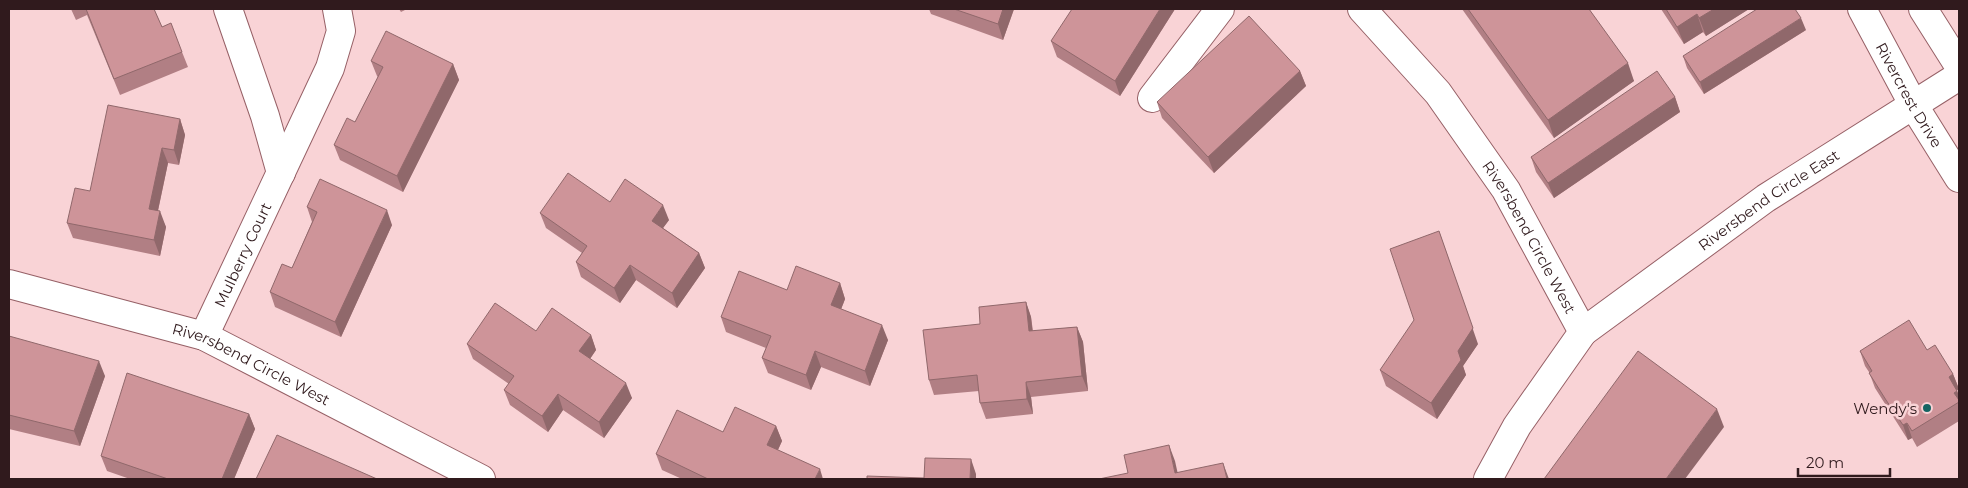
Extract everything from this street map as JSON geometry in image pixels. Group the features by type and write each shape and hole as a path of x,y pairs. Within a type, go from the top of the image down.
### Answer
{"street":[{"path":"228,9 262,107 281,173"},
{"name":"Mulberry Court","path":"204,336 330,68 341,31 337,9"},
{"path":"1152,98 1220,9"},
{"name":"Riversbend Circle West","path":"1362,9 1438,93 1506,190 1583,332 1517,426 1488,479"},
{"name":"Rivercrest Drive","path":"1862,9 1914,106 1959,178"},
{"path":"1923,9 1959,66"},
{"name":"Riversbend Circle East","path":"1583,332 1766,198 1959,76"},
{"name":"Riversbend Circle West","path":"9,284 204,336 481,479"}],"building":[{"path":"86,9 154,9 162,27 171,23 182,52 114,79"},
{"path":"954,9 1003,9 998,24"},
{"path":"1072,9 1160,9 1115,81 1051,41"},
{"path":"1468,9 1589,9 1628,63 1548,120"},
{"path":"1666,9 1714,9 1699,18 1697,14 1677,27"},
{"path":"1757,9 1795,9 1801,18 1700,82 1683,56"},
{"path":"1249,16 1300,71 1208,157 1157,102"},
{"path":"386,31 453,64 397,176 334,145 347,118 355,122 383,67 371,61"},
{"path":"1657,71 1675,97 1548,183 1531,157"},
{"path":"108,105 180,119 174,150 162,148 149,209 160,211 154,240 67,223 75,188 90,191"},
{"path":"568,173 610,202 625,179 663,205 652,221 699,253 672,293 630,265 614,288 576,262 587,246 540,213"},
{"path":"320,179 387,210 335,322 270,292 282,264 292,268 317,212 307,207"},
{"path":"1439,231 1473,328 1458,351 1461,360 1431,403 1380,370 1414,320 1390,249"},
{"path":"796,266 840,283 831,305 882,325 865,371 815,351 806,375 762,358 771,336 721,317 739,271 787,290"},
{"path":"1026,302 1029,331 1077,327 1082,376 1026,382 1027,399 980,403 977,375 929,380 923,330 980,324 979,307"},
{"path":"495,303 536,331 552,308 591,335 579,351 626,383 599,422 558,394 542,416 504,390 514,376 467,344"},
{"path":"1909,320 1927,350 1935,345 1953,374 1949,377 1957,391 1954,393 1959,400 1959,402 1912,431 1907,423 1903,425 1886,400 1869,373 1872,371 1860,351"},
{"path":"9,336 99,361 74,431 9,415"},
{"path":"1638,351 1717,409 1666,479 1544,479"},
{"path":"127,373 249,414 222,479 168,479 101,456"},
{"path":"735,407 776,426 767,445 820,469 815,479 708,479 656,454 677,410 723,432"},
{"path":"277,435 377,479 256,479"},
{"path":"1169,445 1175,473 1223,463 1227,479 1099,479 1128,473 1124,455"},
{"path":"925,458 971,459 970,479 867,479 867,476 924,478"}],"place":[{"name":"Wendy's","path":"1927,408"}]}
